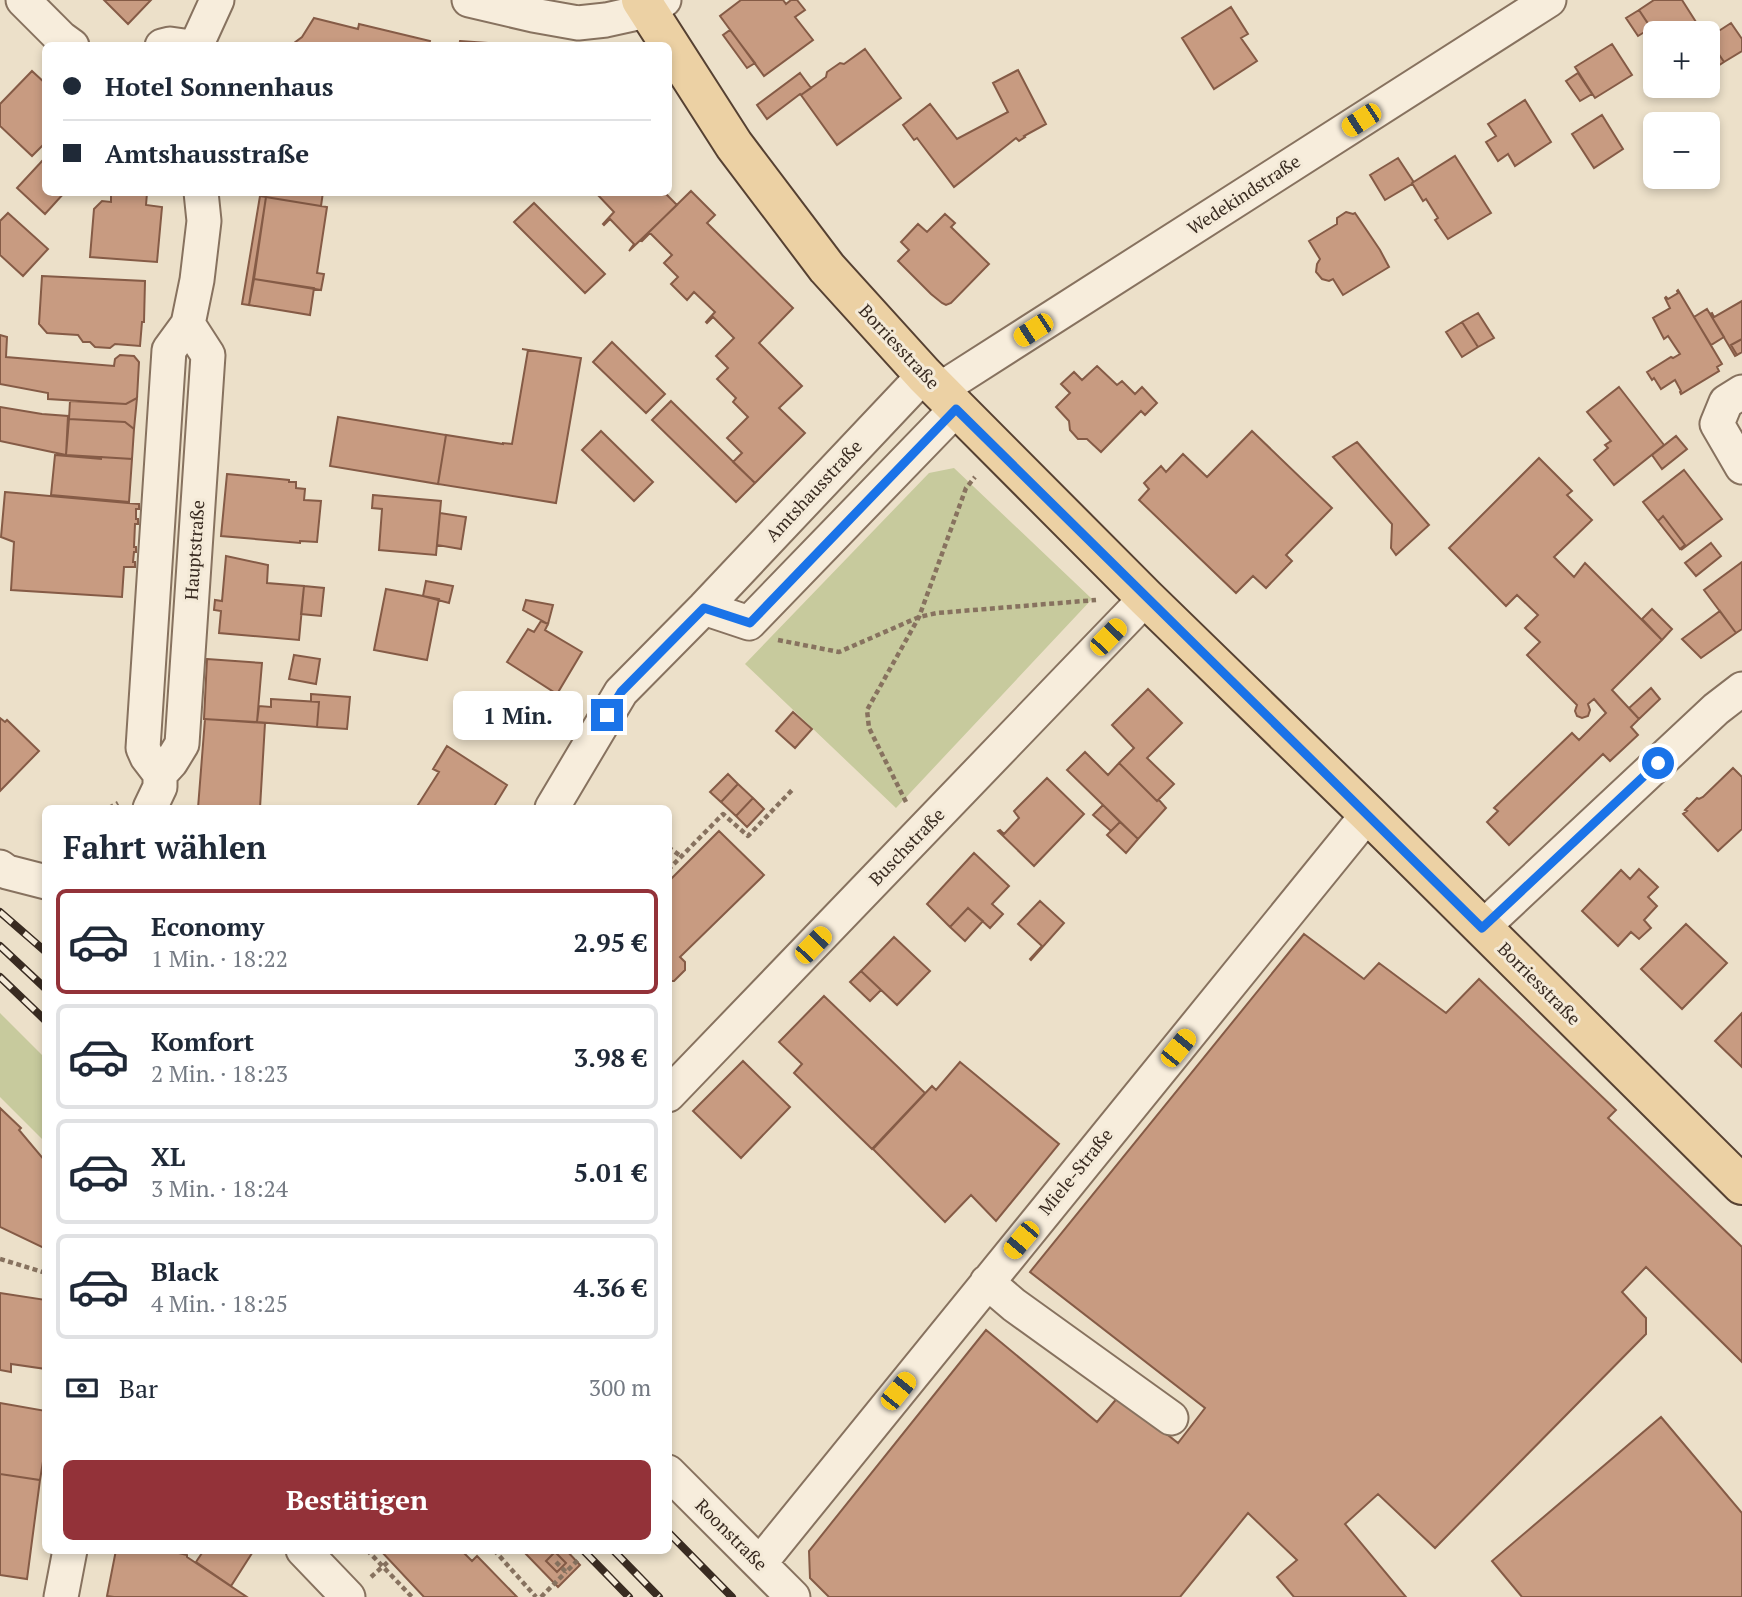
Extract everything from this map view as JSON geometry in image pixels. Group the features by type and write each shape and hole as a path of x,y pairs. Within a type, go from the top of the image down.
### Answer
{"main road":[{"name":"Borriesstraße","path":"651,4 734,145 827,268 940,391 1146,598 1742,1185"}],"street":[{"path":"23,0 66,42"},
{"path":"198,42 217,0"},
{"path":"469,0 578,23 606,20 651,4"},
{"name":"Wedekindstraße","path":"940,391 1549,0"},
{"path":"152,805 160,788 160,774 143,748 169,350 188,324 204,220 201,196"},
{"path":"704,608 750,623 940,391"},
{"name":"Amtshausstraße","path":"554,805 621,692 704,608 940,391"},
{"path":"1742,392 1726,402 1717,424 1742,467"},
{"name":"Buschstraße","path":"672,1092 1146,598"},
{"path":"1482,928 1716,709 1742,689"},
{"name":"Miele-Straße","path":"760,1563 1368,814"},
{"path":"0,867 7,872 42,881"},
{"path":"987,1282 1014,1305 1171,1418"},
{"name":"Roonstraße","path":"672,1476 793,1597"},
{"path":"61,1597 69,1554"},
{"path":"307,1554 348,1597"}],"path":[{"path":"921,833 869,728 867,710 919,617 966,488 997,448"},
{"path":"750,623 776,640 839,652 919,617 937,613 1146,598"},
{"path":"672,867 723,814 748,836 794,788"},
{"path":"672,850 682,858"},
{"path":"0,1259 42,1272"},
{"path":"371,1554 412,1597"},
{"path":"498,1554 539,1597 579,1559"},
{"path":"375,1574 389,1561"},
{"path":"556,1562 566,1572"}],"green space":[{"path":"954,468 1092,599 896,808 745,664 929,473"},
{"path":"0,1013 42,1055 42,1139 0,1097"}],"building":[{"path":"104,0 151,0 128,24"},
{"path":"741,0 783,0 786,4 797,0 805,10 795,17 813,40 764,76 720,16"},
{"path":"1654,0 1682,0 1695,21 1646,21 1639,10"},
{"path":"1231,7 1248,34 1241,38 1257,61 1214,89 1182,38"},
{"path":"1639,10 1646,21 1643,21 1643,33 1638,36 1626,18"},
{"path":"314,18 358,29 359,24 430,41 295,42 302,37"},
{"path":"1731,23 1742,39 1742,51 1724,62 1720,56 1720,30"},
{"path":"730,30 755,63 747,68 723,35"},
{"path":"1612,44 1632,75 1595,98 1575,67"},
{"path":"865,49 901,98 837,145 801,95 826,77 827,72"},
{"path":"1018,70 1046,124 1019,141 1016,138 954,187 917,138 914,140 903,125 930,104 957,139 1008,112 993,83"},
{"path":"32,71 42,80 42,146 32,156 0,126 0,104"},
{"path":"800,73 811,88 767,119 757,105"},
{"path":"1578,73 1592,94 1580,101 1566,81"},
{"path":"1525,100 1551,142 1515,166 1508,154 1498,161 1486,142 1496,136 1488,124"},
{"path":"1602,115 1623,149 1594,168 1572,134"},
{"path":"1455,156 1491,213 1448,239 1435,220 1438,218 1426,199 1423,201 1412,183"},
{"path":"1398,158 1413,181 1385,200 1370,175"},
{"path":"42,161 42,196 61,196 45,214 17,188"},
{"path":"691,191 715,215 707,223 793,308 759,343 802,386 779,408 805,433 755,483 733,462 742,453 727,438 748,417 733,402 736,398 717,379 728,368 716,356 734,338 713,317 706,322 715,312 694,292 687,300 671,284 678,277 664,263 672,255 650,233 641,240"},
{"path":"111,196 147,196 146,205 162,207 157,262 90,257 94,209 102,201 111,202"},
{"path":"260,196 266,197 249,305 242,304"},
{"path":"265,196 322,196 321,206"},
{"path":"599,196 668,196 677,205 629,251 634,244 610,219 603,224 614,212"},
{"path":"266,197 327,207 317,273 324,274 321,290 254,279"},
{"path":"534,203 605,274 585,293 514,222"},
{"path":"1346,212 1355,213 1389,267 1343,295 1333,279 1322,279 1316,272 1320,259 1309,241 1337,224 1337,218"},
{"path":"8,213 48,249 23,276 0,255 0,221"},
{"path":"945,214 955,223 951,227 989,264 946,305 898,261 909,250 901,242 918,224 927,232"},
{"path":"42,276 145,281 144,322 140,346 115,344 110,348 95,347 90,342 83,342 78,335 47,333 39,324"},
{"path":"254,279 314,288 310,315 249,305"},
{"path":"1678,290 1722,364 1717,367 1719,371 1681,394 1675,380 1661,389 1647,372 1680,354 1668,336 1664,339 1653,318 1670,308 1665,298 1678,293"},
{"path":"1742,301 1742,339 1731,345 1737,355 1735,356 1710,314 1714,317"},
{"path":"1707,309 1724,337 1711,345 1694,317"},
{"path":"1478,313 1494,338 1478,347 1462,322"},
{"path":"1462,322 1478,347 1462,357 1446,332"},
{"path":"0,335 7,337 6,357 114,366 115,359 120,355 134,356 139,362 137,398 126,404 48,399 48,393 0,384"},
{"path":"1742,339 1742,352 1737,355 1731,345"},
{"path":"612,342 665,394 646,413 593,362"},
{"path":"522,349 581,358 556,503 438,484 446,435 512,444 528,350"},
{"path":"1097,366 1117,385 1122,381 1135,394 1142,387 1157,403 1145,415 1141,411 1101,452 1087,439 1078,439 1070,430 1069,421 1056,407 1070,393 1061,384 1074,372 1082,380"},
{"path":"1619,387 1664,445 1614,485 1594,460 1608,448 1605,445 1611,441 1587,412"},
{"path":"137,398 134,429 125,422 69,419 70,401 126,404"},
{"path":"671,401 755,483 736,502 652,420"},
{"path":"0,407 68,416 66,455 0,441"},
{"path":"338,417 446,435 438,484 330,466"},
{"path":"69,419 125,422 134,429 132,459 66,455"},
{"path":"601,431 653,482 634,501 582,450"},
{"path":"1252,431 1332,508 1286,555 1292,561 1266,588 1253,576 1236,593 1139,500 1149,489 1144,483 1161,466 1166,472 1183,454 1207,477"},
{"path":"1676,436 1687,449 1662,469 1652,455"},
{"path":"1357,442 1429,525 1396,555 1391,548 1392,524 1333,457"},
{"path":"55,455 132,459 129,502 51,495"},
{"path":"1539,458 1572,491 1567,495 1592,520 1554,557 1574,577 1585,563 1662,640 1612,690 1639,719 1631,727 1638,735 1610,761 1603,754 1509,845 1487,822 1498,811 1494,808 1572,733 1579,740 1606,713 1594,699 1588,704 1588,716 1577,716 1577,705 1527,655 1540,642 1525,628 1538,615 1517,595 1506,606 1449,548"},
{"path":"1684,470 1722,519 1681,550 1685,545 1663,516 1658,521 1643,502"},
{"path":"227,474 296,482 296,488 305,489 304,500 321,501 317,542 221,536"},
{"path":"5,492 139,504 139,509 136,509 138,524 135,524 135,567 124,567 122,597 11,590 14,542 1,537"},
{"path":"373,495 441,501 436,555 379,550 382,509 372,508"},
{"path":"440,513 466,517 461,549 437,545"},
{"path":"1663,516 1685,545 1680,549 1658,521"},
{"path":"1711,543 1721,556 1696,576 1685,563"},
{"path":"226,556 268,565 267,583 304,586 299,640 219,633 221,611 214,610 215,600 222,601"},
{"path":"1742,562 1742,629 1736,633 1704,590"},
{"path":"426,581 453,586 449,603 423,596"},
{"path":"304,586 324,588 321,616 301,614"},
{"path":"386,589 439,599 427,660 374,650"},
{"path":"526,600 553,605 548,624 523,610"},
{"path":"1652,609 1672,629 1662,640 1642,619"},
{"path":"1720,611 1736,633 1701,658 1682,639"},
{"path":"541,621 548,624 545,630 582,652 557,694 507,662 528,629 534,632"},
{"path":"294,655 320,659 316,684 289,679"},
{"path":"207,659 262,663 257,722 204,719"},
{"path":"1651,688 1660,699 1639,719 1629,708"},
{"path":"1148,689 1182,723 1147,758 1174,784 1157,801 1119,763 1134,748 1112,725"},
{"path":"311,694 350,697 347,729 317,727 319,702 311,702"},
{"path":"271,699 319,702 317,727 257,722 259,706 271,707"},
{"path":"793,712 812,729 795,748 776,731"},
{"path":"0,718 5,722 7,720 39,751 0,791"},
{"path":"205,719 265,723 260,805 198,805"},
{"path":"447,746 507,785 495,805 418,805 439,772 433,769"},
{"path":"1085,752 1108,775 1119,763 1166,808 1138,839 1067,770"},
{"path":"1733,768 1742,777 1742,829 1718,851 1683,814 1697,798 1703,797"},
{"path":"728,774 738,784 721,802 710,792"},
{"path":"1047,778 1084,814 1034,866 998,831 1004,834 1019,818 1014,811"},
{"path":"738,784 753,798 736,816 721,802"},
{"path":"753,798 764,809 747,827 736,816"},
{"path":"1103,805 1120,822 1111,831 1093,815"},
{"path":"1120,822 1138,839 1126,853 1107,835"},
{"path":"719,831 764,875 680,957 685,962 685,970 674,981 672,981 672,878"},
{"path":"974,853 1009,886 992,904 1003,914 990,928 968,908 950,927 927,904"},
{"path":"1639,869 1658,887 1648,897 1657,906 1644,920 1651,928 1639,939 1631,932 1618,946 1582,911 1621,870 1630,879"},
{"path":"1040,901 1064,923 1031,960 1042,946 1018,924"},
{"path":"968,908 983,921 965,941 950,927"},
{"path":"1686,924 1727,963 1682,1009 1641,969"},
{"path":"1304,934 1364,979 1379,963 1446,1013 1479,979 1616,1110 1608,1118 1742,1247 1742,1362 1646,1267 1622,1292 1646,1318 1646,1334 1435,1548 1378,1494 1345,1524 1406,1597 1294,1597 1277,1577 1297,1560 1248,1513 1180,1597 829,1597 810,1578 809,1551 986,1330 1097,1422 1119,1396 1178,1443 1205,1408 1030,1272"},
{"path":"894,937 930,971 897,1005 861,971"},
{"path":"861,971 881,990 870,1001 850,982"},
{"path":"824,996 925,1093 872,1149 794,1073 802,1064 779,1042"},
{"path":"1742,1013 1742,1067 1715,1041"},
{"path":"743,1061 790,1107 741,1158 693,1111"},
{"path":"960,1062 1059,1144 996,1221 971,1195 945,1222 873,1149 932,1086 936,1090"},
{"path":"0,1108 21,1128 19,1130 42,1157 42,1247 0,1227"},
{"path":"0,1293 42,1299 42,1368 11,1364 11,1372 0,1370"},
{"path":"0,1403 42,1410 40,1480 0,1474"},
{"path":"1661,1417 1742,1513 1742,1597 1522,1597 1492,1561"},
{"path":"0,1474 40,1480 27,1579 0,1575"},
{"path":"115,1554 183,1554 247,1597 114,1597 107,1596"},
{"path":"201,1554 251,1554 231,1586 196,1562"},
{"path":"384,1554 465,1554 472,1561 477,1556 517,1597 424,1597"},
{"path":"526,1554 570,1554 580,1565 558,1587"},
{"path":"553,1554 557,1554 566,1563 557,1572 546,1561"}],"railway":[{"path":"0,912 42,949"},
{"path":"0,946 42,985"},
{"path":"0,977 42,1017"},
{"path":"672,1536 732,1597"},
{"path":"587,1554 629,1597"},
{"path":"617,1554 659,1597"}],"route":[{"path":"607,715 621,692 704,608 750,623 956,409 1482,928 1658,763"}]}
